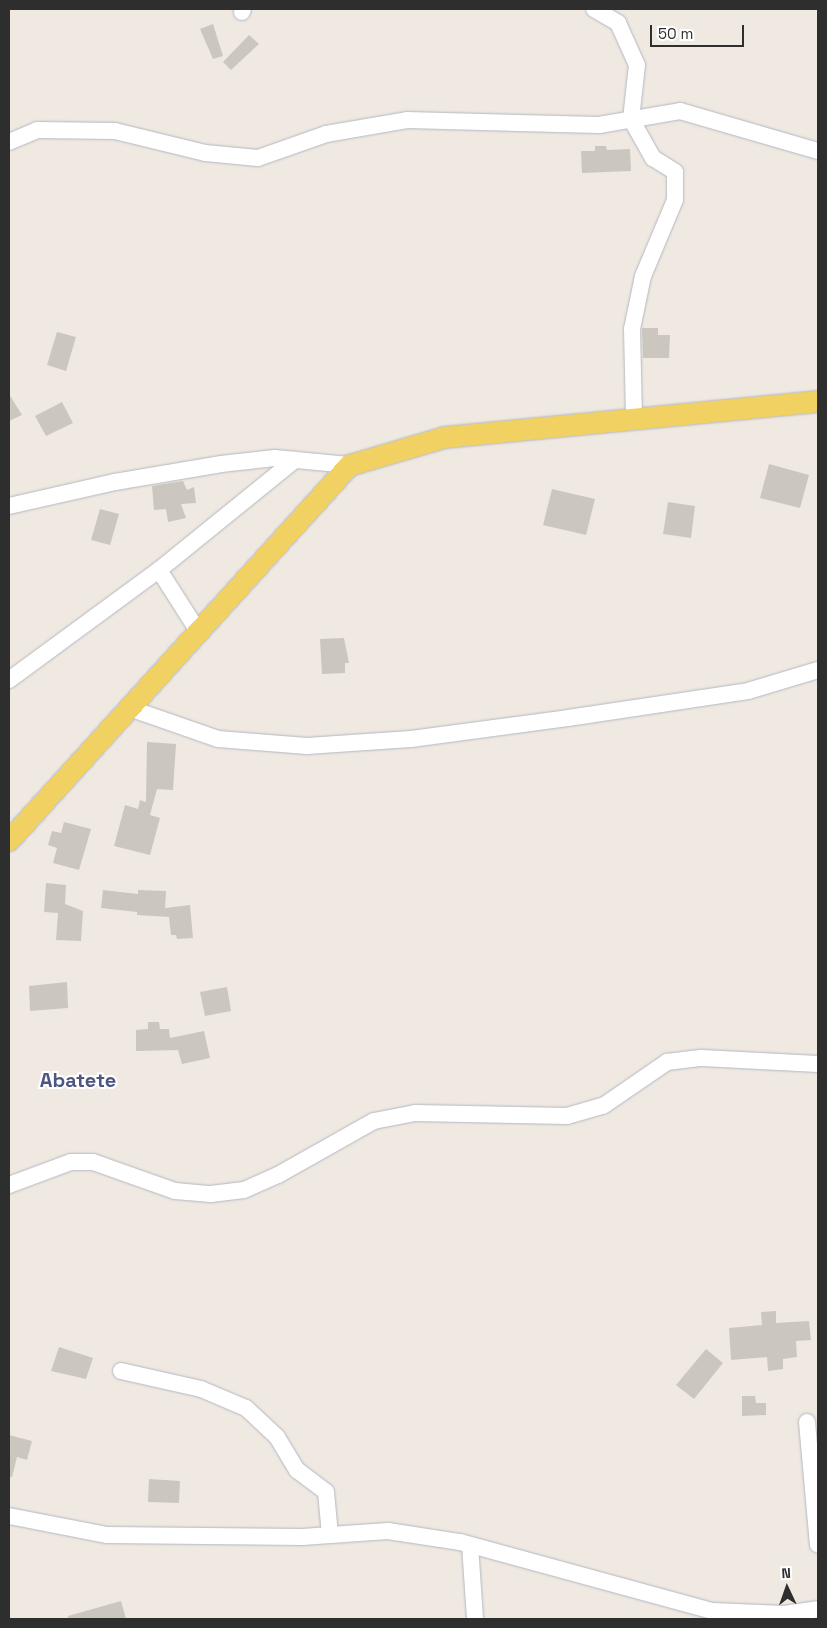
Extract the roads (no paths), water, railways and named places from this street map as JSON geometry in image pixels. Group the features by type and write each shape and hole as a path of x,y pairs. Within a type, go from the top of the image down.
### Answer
{"main road":[{"path":"9,840 349,465 444,437 818,401"}],"street":[{"path":"594,9 618,23 636,65 631,119 653,158 675,172 675,200 643,276 632,329 634,420"},
{"path":"9,142 37,130 115,131 205,153 258,158 326,134 407,120 486,120 547,126 599,125 680,111 818,151"},
{"path":"9,506 116,482 221,464 275,458 349,465"},
{"path":"9,680 159,570 295,460"},
{"path":"159,570 198,632"},
{"path":"129,708 218,739 307,746 412,738 748,691 818,670"},
{"path":"9,1185 71,1162 94,1162 175,1192 211,1194 244,1190 278,1175 374,1121 414,1113 567,1116 603,1106 667,1062 702,1058 818,1064"},
{"path":"121,1371 201,1389 246,1408 278,1437 297,1470 326,1492 330,1535"},
{"path":"807,1422 818,1545"},
{"path":"9,1516 107,1536 179,1538 330,1535 388,1531 470,1545 714,1611 784,1614 818,1609"},
{"path":"470,1545 475,1619"}],"district":[{"name":"Abatete","path":"78,1080"}]}
